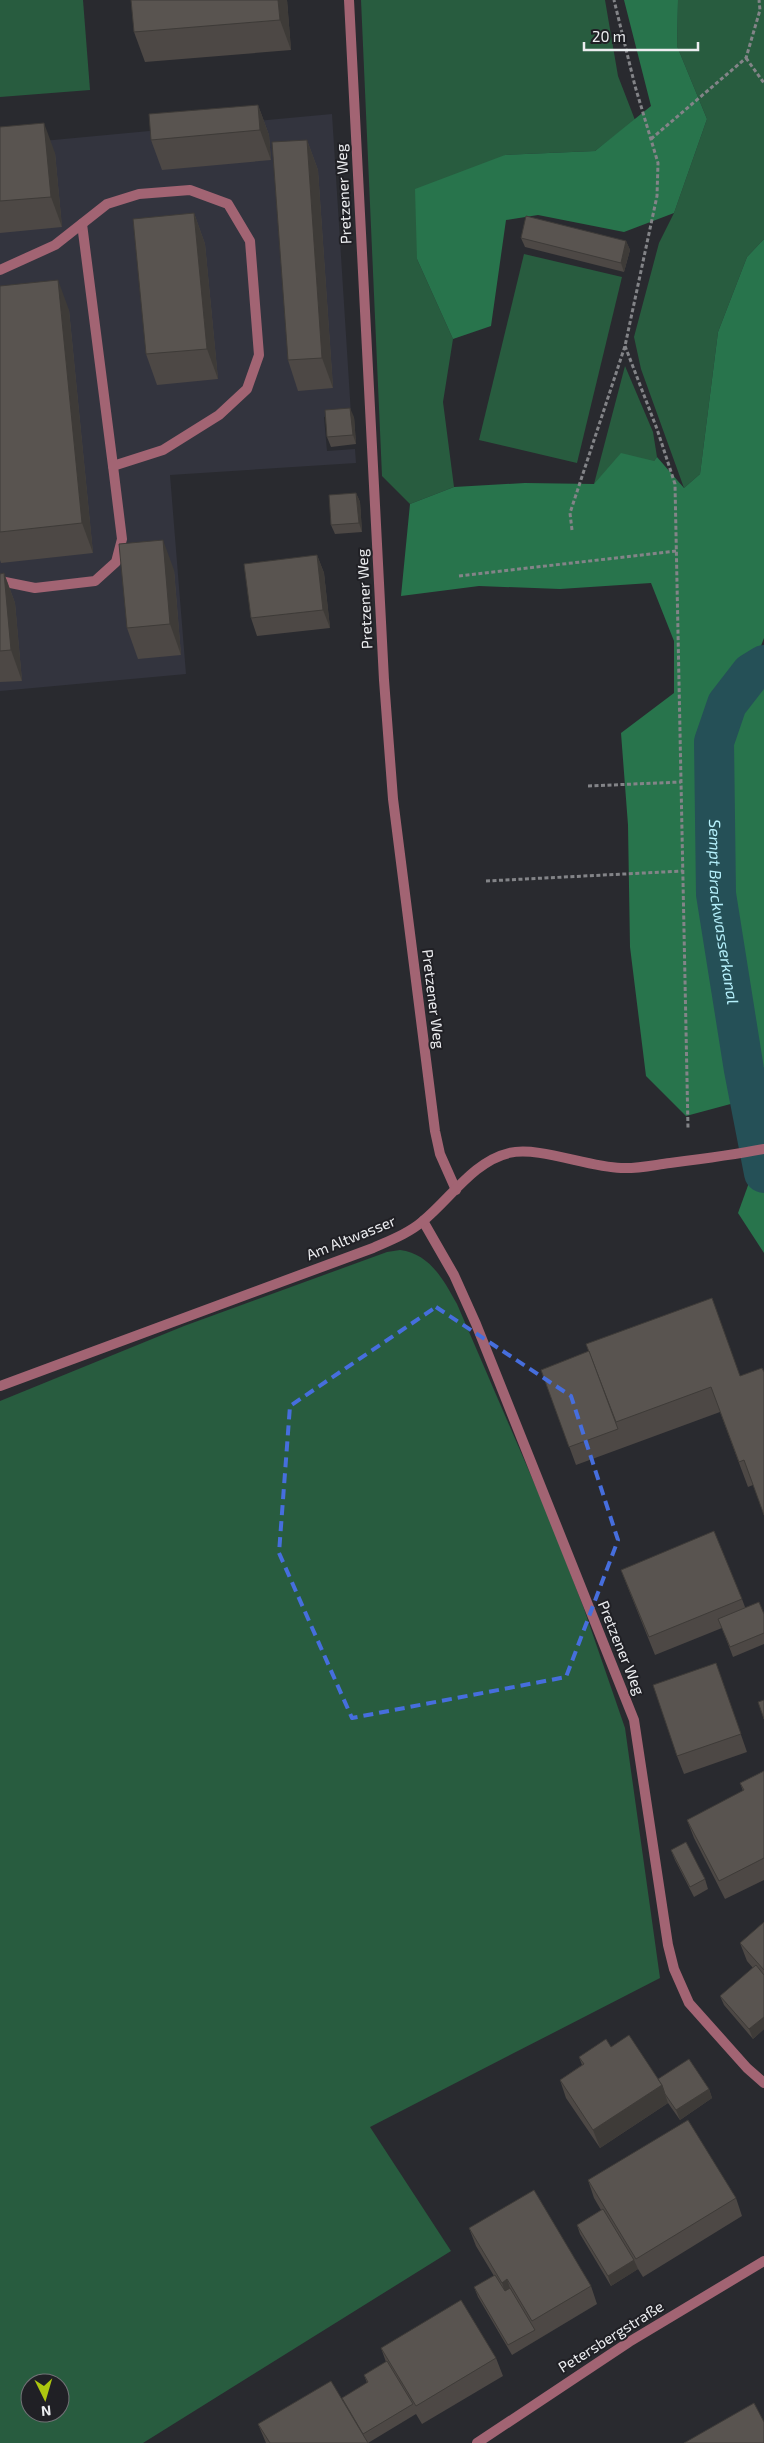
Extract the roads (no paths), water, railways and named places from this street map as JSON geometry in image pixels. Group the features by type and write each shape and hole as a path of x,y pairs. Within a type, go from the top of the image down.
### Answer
{"street":[{"name":"Pretzener Weg","path":"349,0 384,680 393,799 435,1131 440,1154 456,1190"},
{"path":"0,270 55,245 107,204 139,194 190,190 228,204 250,241 260,355 247,389 219,415 163,450 113,466"},
{"path":"0,581 35,588 96,581 116,562 122,539 82,224"},
{"name":"Am Altwasser","path":"0,1386 374,1248 403,1234 423,1221 474,1172 497,1157 510,1153 534,1153 582,1164 622,1168 729,1156 764,1149"},
{"name":"Pretzener Weg","path":"423,1221 454,1275 476,1324 634,1720 668,1945 674,1969 689,2003 747,2068 764,2083"},
{"name":"Petersbergstraße","path":"476,2443 628,2342 764,2261"}],"waterway":[{"name":"Sempt Brackwasserkanal","path":"764,665 751,673 727,704 714,742 716,894 744,1070 764,1173"}]}
